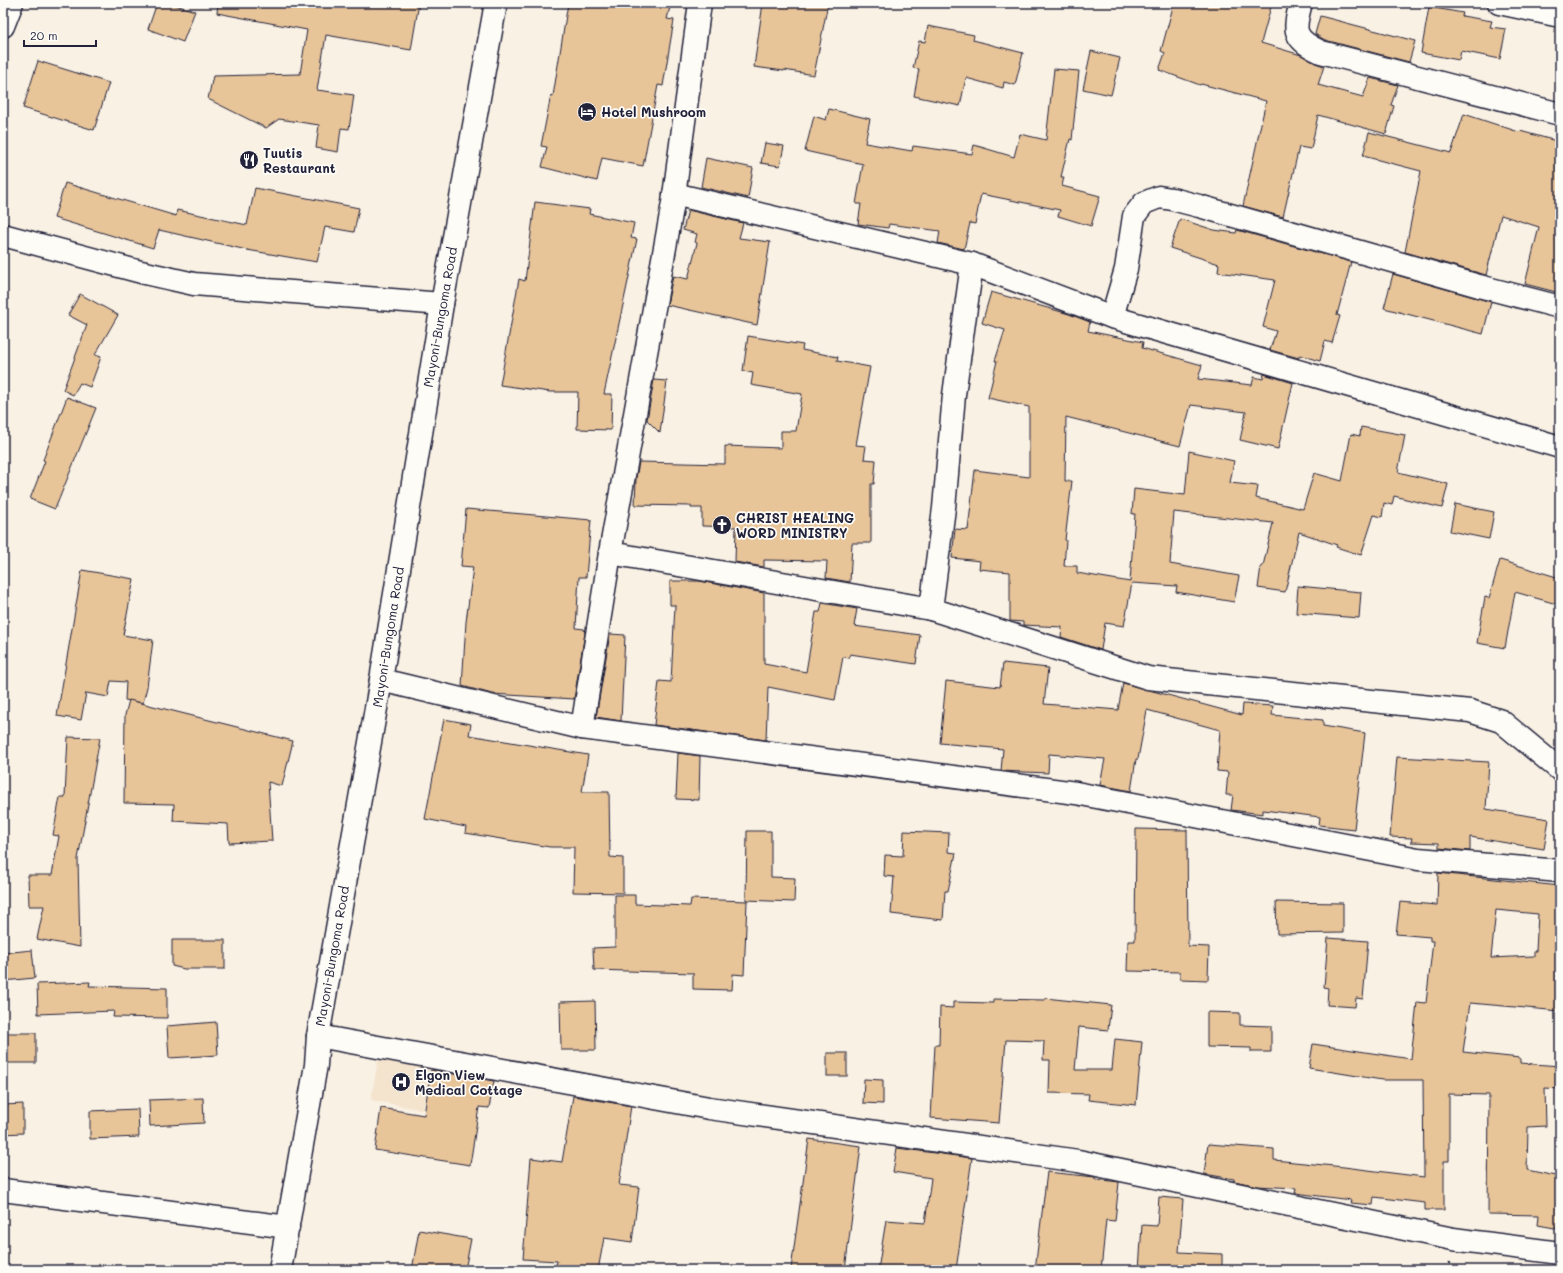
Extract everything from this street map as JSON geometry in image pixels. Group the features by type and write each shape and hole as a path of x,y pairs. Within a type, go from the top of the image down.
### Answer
{"street":[{"path":"3,26 12,3"},
{"name":"Mayoni-Bungoma Road","path":"280,1270 316,1065 318,1036 381,680 442,304 496,3"},
{"path":"582,728 610,553 674,194 700,3"},
{"path":"1301,3 1296,23 1297,34 1306,45 1321,52 1560,114"},
{"path":"1498,3 1560,16"},
{"path":"674,194 972,264 1112,317 1560,447"},
{"path":"1112,317 1126,269 1134,216 1144,203 1159,197 1199,206 1479,286 1560,307"},
{"path":"3,235 141,272 194,284 442,304"},
{"path":"931,609 944,508 954,395 972,264"},
{"path":"610,553 931,609 1148,678 1470,711 1501,721 1560,770"},
{"path":"381,680 582,728 1076,793 1418,859 1560,871"},
{"path":"318,1036 709,1108 1078,1161 1453,1239 1560,1253"},
{"path":"3,1190 288,1227"}],"shaded area":[{"name":"Elgon View Medical Cottage","path":"379,1054 432,1064 423,1110 371,1100"}],"building":[{"path":"157,3 169,3 195,11 183,42 148,29"},
{"path":"218,3 419,3 411,50 326,35 317,90 354,95 349,129 341,128 338,152 316,148 319,125 279,119 266,128 208,99 213,76 300,74 307,30 217,13"},
{"path":"568,3 671,3 667,19 674,20 663,86 658,85 643,166 602,158 597,181 542,167 547,147 541,146 551,95 553,96"},
{"path":"763,3 828,3 814,75 754,67"},
{"path":"1174,3 1272,3 1261,43 1301,55 1324,66 1318,85 1363,97 1370,78 1398,85 1391,105 1394,106 1386,134 1318,115 1311,149 1299,147 1283,217 1243,206 1266,101 1201,84 1200,85 1159,70 1165,53 1161,51"},
{"path":"1429,7 1463,13 1462,16 1492,21 1490,27 1506,29 1500,59 1461,51 1459,60 1421,53"},
{"path":"1320,16 1415,41 1409,62 1325,40 1315,34"},
{"path":"928,26 974,35 973,40 1023,53 1015,85 1004,82 1003,88 966,78 960,106 914,96 919,69 913,68 919,41 925,42"},
{"path":"1091,51 1120,58 1111,95 1083,89"},
{"path":"38,61 109,83 94,130 23,108"},
{"path":"1054,69 1079,71 1072,140 1070,139 1061,177 1064,177 1062,186 1100,196 1091,226 1058,216 1060,210 981,194 975,224 970,223 964,249 938,243 940,231 889,224 888,228 858,224 861,204 856,204 863,164 805,151 814,116 826,120 829,109 870,119 865,143 912,151 913,146 972,154 974,145 1014,157 1020,134 1046,140"},
{"path":"1464,114 1519,132 1520,131 1560,142 1560,293 1525,284 1539,227 1501,215 1486,275 1405,252 1421,171 1363,156 1369,132 1451,153"},
{"path":"765,143 784,146 780,166 761,163"},
{"path":"706,158 753,168 748,198 701,187"},
{"path":"65,183 176,216 177,210 247,225 255,188 359,208 354,232 325,227 317,262 247,250 159,230 153,248 54,218"},
{"path":"535,202 590,209 589,214 634,223 631,238 637,239 604,394 612,394 611,430 577,429 578,392 550,392 500,385 519,279 525,281"},
{"path":"688,210 743,223 739,238 770,242 757,325 667,305 673,276 688,279 697,243 695,242 697,234 683,230"},
{"path":"1180,219 1214,230 1236,233 1237,230 1351,262 1337,315 1340,316 1332,343 1325,341 1320,361 1299,355 1299,358 1270,350 1276,331 1263,327 1275,280 1218,272 1219,264 1170,248"},
{"path":"1393,274 1491,302 1483,334 1384,308"},
{"path":"991,292 1069,314 1090,322 1088,331 1143,342 1142,348 1202,365 1198,379 1252,385 1254,377 1263,379 1264,374 1293,383 1278,449 1240,440 1246,412 1191,405 1180,446 1066,417 1065,481 1072,481 1065,540 1064,566 1077,566 1077,573 1130,582 1135,514 1132,514 1134,489 1185,495 1189,451 1234,461 1230,483 1258,486 1256,498 1303,509 1314,473 1342,481 1351,434 1360,436 1361,427 1405,435 1398,472 1448,484 1442,508 1394,496 1392,505 1384,503 1382,517 1374,515 1361,555 1299,532 1285,592 1258,588 1261,566 1263,566 1273,523 1174,512 1170,564 1239,576 1234,602 1176,592 1177,586 1132,583 1124,626 1105,623 1101,650 1061,637 1062,627 1023,625 1023,622 1010,621 1010,572 979,569 980,561 952,558 955,529 968,530 975,470 1029,477 1029,407 988,398 997,361 995,361 1005,330 982,323"},
{"path":"80,294 118,315 95,355 101,357 90,387 80,383 73,395 63,390 87,325 68,315"},
{"path":"748,336 803,345 802,350 838,357 837,361 870,367 856,445 866,446 864,459 876,460 874,484 871,484 871,543 852,543 850,582 826,578 827,561 764,560 764,567 735,562 736,527 702,526 702,508 691,508 691,506 635,505 636,478 639,462 725,464 725,446 781,448 781,431 796,431 802,394 751,385 753,373 743,371"},
{"path":"654,380 667,381 660,433 647,420"},
{"path":"67,397 96,408 55,509 30,499"},
{"path":"1455,504 1494,512 1489,539 1450,531"},
{"path":"466,509 591,520 586,577 579,577 576,628 584,629 585,633 574,699 492,694 462,686 466,622 473,567 461,566"},
{"path":"1500,560 1560,578 1560,605 1515,592 1505,648 1477,643 1485,597 1489,598"},
{"path":"82,570 134,579 123,635 153,640 147,687 143,703 125,700 126,682 111,681 108,697 86,693 81,720 57,716"},
{"path":"670,581 699,581 764,593 764,664 806,672 816,612 820,612 822,603 857,609 854,626 920,635 916,664 850,654 849,658 843,657 835,700 768,687 766,740 654,725 659,681 671,682 675,605 670,605"},
{"path":"1298,586 1361,592 1359,618 1296,613"},
{"path":"610,634 625,635 621,721 596,717"},
{"path":"1003,663 1048,668 1044,704 1118,710 1123,683 1242,715 1243,704 1273,706 1272,715 1323,720 1323,726 1365,733 1354,829 1319,825 1320,817 1263,810 1263,814 1231,810 1233,795 1226,795 1228,772 1217,771 1220,730 1147,710 1138,759 1136,759 1131,791 1100,785 1105,759 1049,754 1048,773 1001,771 1003,749 940,743 946,681 1000,687"},
{"path":"129,700 293,741 282,786 268,782 272,841 229,843 228,824 173,821 174,804 124,803 125,715"},
{"path":"444,719 471,724 469,735 588,755 582,792 609,792 610,857 623,858 623,893 573,892 574,847 550,847 465,833 466,827 425,819"},
{"path":"68,737 100,738 78,859 80,947 37,939 44,906 29,906 28,875 52,875 59,836 53,835 60,797 65,797"},
{"path":"678,753 700,756 699,800 676,799"},
{"path":"1397,757 1489,762 1486,809 1549,819 1544,849 1470,837 1470,851 1439,848 1439,843 1411,842 1412,838 1390,837"},
{"path":"1136,829 1187,830 1188,946 1209,947 1208,980 1180,979 1180,972 1127,971 1128,941 1135,941"},
{"path":"747,831 771,831 771,877 795,878 794,902 746,900"},
{"path":"904,831 949,833 948,852 956,853 948,891 945,891 943,920 891,914 894,877 884,876 885,855 903,856"},
{"path":"1438,873 1560,886 1556,952 1560,952 1560,1011 1470,1003 1463,1052 1520,1058 1520,1063 1560,1066 1560,1089 1545,1088 1546,1126 1528,1127 1527,1170 1560,1177 1560,1229 1538,1225 1539,1215 1488,1214 1489,1095 1449,1094 1449,1161 1444,1161 1444,1210 1425,1210 1425,1203 1374,1197 1373,1205 1350,1203 1351,1200 1295,1193 1296,1188 1257,1186 1234,1181 1234,1179 1204,1174 1208,1144 1274,1149 1274,1160 1424,1177 1423,1080 1382,1080 1309,1068 1313,1044 1411,1059 1417,1002 1426,1003 1433,941 1430,941 1430,937 1396,934 1400,902 1437,905","holes":["1496,910 1538,914 1536,951 1534,951 1534,956 1491,958"]},
{"path":"615,895 635,895 635,904 690,906 691,899 747,901 744,975 733,974 732,990 693,989 693,973 594,970 593,948 615,947"},
{"path":"1276,902 1343,903 1343,933 1277,934"},
{"path":"1328,938 1368,941 1363,999 1356,998 1355,1007 1327,1005 1328,988 1324,987"},
{"path":"172,940 225,940 225,969 184,969 172,966"},
{"path":"32,950 35,978 3,981 3,953"},
{"path":"90,982 89,986 167,988 167,1018 113,1017 114,1011 38,1014 37,984"},
{"path":"1045,998 1111,1005 1108,1030 1079,1027 1075,1070 1112,1070 1115,1039 1142,1042 1136,1105 1088,1100 1089,1094 1049,1093 1050,1060 1043,1060 1044,1041 1006,1040 999,1123 931,1118 935,1045 939,1045 940,1007 953,1008 953,1002 993,1003 993,999 1045,1000"},
{"path":"595,1001 596,1050 561,1050 560,1002"},
{"path":"1207,1012 1240,1013 1240,1025 1271,1026 1271,1052 1251,1052 1251,1048 1207,1047"},
{"path":"216,1022 218,1055 169,1058 167,1026"},
{"path":"3,1033 36,1033 36,1063 3,1063"},
{"path":"827,1053 847,1053 847,1076 827,1076"},
{"path":"431,1070 494,1081 489,1108 479,1107 470,1165 375,1150 381,1108 424,1115"},
{"path":"864,1079 883,1080 883,1104 863,1103"},
{"path":"573,1096 631,1106 619,1185 639,1187 632,1242 604,1238 598,1270 555,1270 557,1261 523,1259 531,1158 562,1162"},
{"path":"203,1098 204,1123 150,1126 149,1100"},
{"path":"23,1104 23,1133 3,1134 3,1105"},
{"path":"138,1109 139,1137 90,1139 90,1111"},
{"path":"809,1139 861,1146 845,1270 791,1269"},
{"path":"897,1148 972,1158 956,1270 878,1270 886,1220 925,1223 931,1178 893,1172"},
{"path":"1047,1172 1095,1177 1095,1179 1119,1182 1115,1221 1106,1220 1101,1270 1035,1270"},
{"path":"1159,1197 1183,1199 1179,1252 1222,1254 1222,1270 1139,1270 1142,1225 1157,1226"},
{"path":"419,1230 471,1239 465,1270 412,1270"}],"place":[{"name":"Hotel Mushroom","path":"587,112"},
{"name":"Tuutis Restaurant","path":"249,160"},
{"name":"CHRIST HEALING WORD MINISTRY","path":"722,525"},
{"name":"Elgon View Medical Cottage","path":"401,1082"}]}
